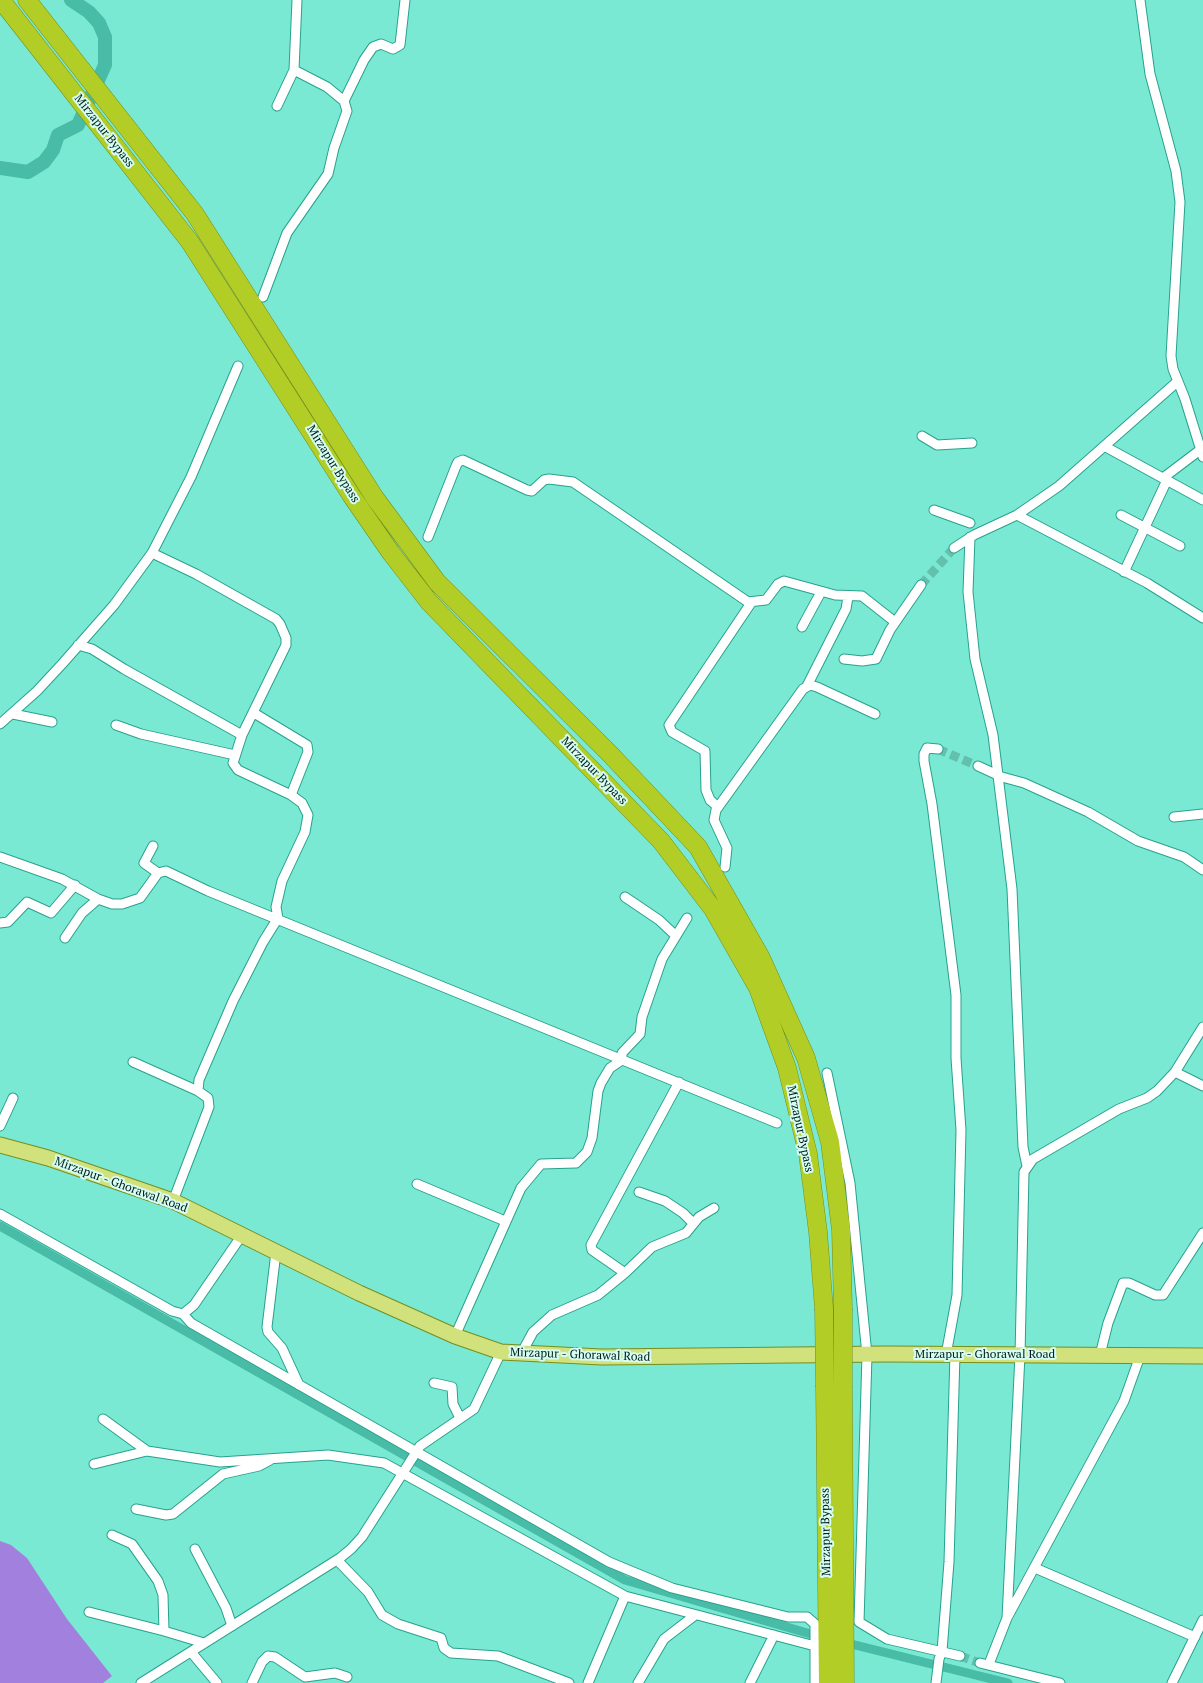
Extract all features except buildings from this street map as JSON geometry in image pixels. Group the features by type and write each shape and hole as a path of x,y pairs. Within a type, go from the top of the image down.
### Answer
{"highway":[{"name":"Mirzapur Bypass","path":"0,0 190,242 351,495 391,553 430,602 661,841 713,909 758,988 787,1068 808,1154 818,1232 824,1309 828,1683"},
{"name":"Mirzapur Bypass","path":"27,0 195,214 375,498 437,582 610,754 698,847 761,958 806,1058 830,1142 841,1230 845,1683"}],"main road":[{"name":"Mirzapur - Ghorawal Road","path":"0,1145 48,1158 173,1201 358,1293 456,1336 501,1352 602,1357 951,1354 1203,1356"}],"street":[{"path":"277,106 294,70 297,0"},
{"path":"344,101 364,60 373,48 381,44 394,50 400,45 405,0"},
{"path":"1124,572 1165,479 1202,453 1185,399 1177,382 1171,356 1180,202 1176,171 1150,74 1140,0"},
{"path":"263,297 287,233 328,174 334,148 346,117 347,107 344,101 327,88 294,70"},
{"path":"0,724 13,714 114,605 152,554 191,477 238,366"},
{"path":"954,548 1017,515 1059,486 1177,382"},
{"path":"922,436 937,445 972,443"},
{"path":"1104,446 1203,500"},
{"path":"428,537 460,460 475,464 527,490 532,490 544,480 549,479 573,482 751,603"},
{"path":"934,510 970,524"},
{"path":"1121,514 1180,546"},
{"path":"1017,515 1124,572 1203,618"},
{"path":"970,538 968,592 978,679 993,735 996,774 1012,889 1023,1147 1027,1166 1024,1184 1020,1355 1007,1618"},
{"path":"152,554 196,574 269,615 280,624 286,645 242,735 233,763 238,770 291,795 302,803 308,814 305,832 282,881 276,907 278,918 263,942 233,1001 199,1080 198,1091"},
{"path":"718,807 710,800 706,790 705,751 672,732 670,725 751,603 766,600 778,584 784,581 821,592 848,597 862,596 895,622"},
{"path":"844,659 862,661 876,659 895,622 922,585"},
{"path":"802,627 821,592"},
{"path":"725,867 726,842 714,820 718,807 807,686 846,609 848,597"},
{"path":"78,645 92,649 242,735"},
{"path":"807,686 817,687 876,714"},
{"path":"254,713 307,745 308,752 291,795"},
{"path":"13,714 52,722"},
{"path":"116,725 140,734 235,754"},
{"path":"937,1683 937,1671 941,1655 953,1482 951,1354 957,1295 961,1130 956,996 940,862 924,754 930,747 938,749"},
{"path":"978,766 1024,783 1088,812 1138,841 1184,857 1203,870"},
{"path":"1174,817 1203,814"},
{"path":"154,846 144,864 158,873"},
{"path":"0,857 75,885 98,899 112,904 140,898 158,873 166,871 208,891 777,1123"},
{"path":"0,923 8,922 27,902 51,912 75,885"},
{"path":"625,897 659,920 675,935"},
{"path":"65,938 82,913 98,899"},
{"path":"622,1060 622,1053 640,1034 642,1017 650,988 662,959 675,935 688,918"},
{"path":"1027,1166 1032,1159 1118,1109 1147,1098 1175,1072 1203,1027"},
{"path":"456,1336 521,1188 541,1164 581,1160 592,1138 598,1091 610,1068 622,1060"},
{"path":"133,1062 198,1091 208,1098 209,1107 173,1201"},
{"path":"1175,1072 1203,1086"},
{"path":"826,1073 850,1183 867,1355 859,1622 887,1639 941,1655 960,1656"},
{"path":"625,1273 590,1248 616,1195 679,1082"},
{"path":"0,1126 13,1098"},
{"path":"417,1184 505,1221"},
{"path":"639,1192 665,1201 683,1213 693,1223"},
{"path":"522,1354 533,1332 552,1315 598,1295 652,1247 686,1232 693,1223 714,1208"},
{"path":"0,1214 172,1310 183,1314 191,1323 507,1505 610,1562 672,1588 788,1617 807,1617 814,1624 816,1643 815,1683"},
{"path":"1100,1355 1108,1323 1123,1283 1155,1295 1163,1295 1203,1233"},
{"path":"183,1314 194,1305 242,1235"},
{"path":"276,1252 266,1327 282,1348 299,1385"},
{"path":"141,1683 337,1560 362,1537 423,1444 474,1409 501,1352"},
{"path":"1060,1683 984,1663 1124,1401 1140,1356"},
{"path":"434,1383 452,1387 453,1404 460,1418"},
{"path":"103,1419 148,1451"},
{"path":"94,1464 148,1451 220,1462 328,1455 384,1463 406,1470 625,1596 694,1616 816,1643"},
{"path":"136,1510 166,1515 173,1514 223,1474 259,1466 274,1458"},
{"path":"112,1535 132,1544 158,1580 163,1595 164,1631"},
{"path":"195,1550 226,1608 232,1626"},
{"path":"337,1560 368,1592 382,1615 398,1624 441,1638 444,1648 451,1653 498,1656 569,1683"},
{"path":"1035,1568 1195,1637"},
{"path":"588,1683 625,1596"},
{"path":"89,1612 204,1643"},
{"path":"638,1683 664,1639 694,1616"},
{"path":"1172,1683 1203,1620"},
{"path":"750,1683 774,1635"},
{"path":"191,1652 217,1683"},
{"path":"252,1683 262,1662 268,1656 275,1657 305,1676 335,1673 347,1676"}],"shaded area":[{"path":"0,1541 11,1545 27,1558 67,1619 112,1676 103,1683 0,1683"}],"waterway":[{"path":"0,168 28,172 44,162 53,150 58,135 78,125 105,65 105,37 99,23 89,12 71,0"},
{"path":"0,1226 625,1580 821,1637"},
{"path":"843,1642 1008,1683"}],"tunnel":[{"path":"921,585 954,548"},
{"path":"938,749 978,766"},
{"path":"960,1656 980,1663"}]}
